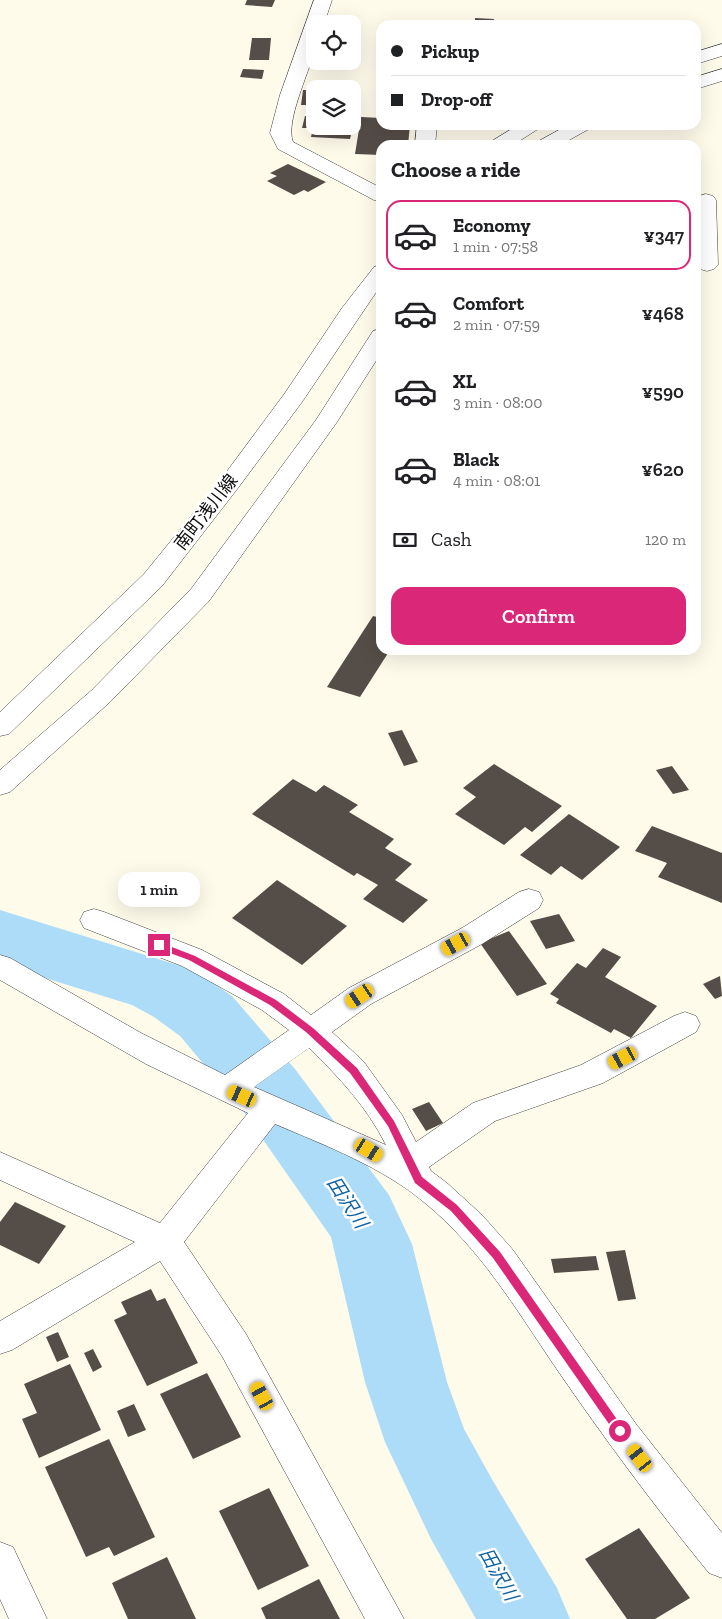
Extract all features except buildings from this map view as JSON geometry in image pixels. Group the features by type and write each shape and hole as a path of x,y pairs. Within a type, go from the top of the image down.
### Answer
{"street":[{"path":"323,0 290,95 280,133 285,145 376,193"},
{"path":"701,56 722,50"},
{"path":"701,81 722,75"},
{"path":"507,140 523,130"},
{"path":"555,140 573,130"},
{"path":"706,200 709,265"},
{"name":"南町浅川線","path":"0,727 153,580 230,483 288,405 376,278"},
{"path":"0,785 101,696 200,595 326,422 376,344"},
{"path":"228,1089 360,996 472,936 529,900"},
{"path":"94,920 192,958 273,1002 310,1030 353,1071 391,1124 414,1172"},
{"path":"0,966 92,1021 160,1058 369,1150 414,1172 454,1208 497,1255 620,1431 693,1527 722,1561"},
{"path":"414,1172 484,1112 592,1074 685,1024"},
{"path":"0,1339 165,1241 270,1108"},
{"path":"0,1165 165,1241 234,1345 385,1619"},
{"path":"0,1559 28,1619"}],"waterway":[{"name":"田沢川","path":"0,937 156,985 179,997 206,1016 269,1090 361,1218 373,1244 406,1382 427,1442 462,1510 525,1619"}],"route":[{"path":"159,945 192,958 273,1002 310,1030 353,1071 391,1124 419,1180 454,1208 497,1255 620,1431"}]}
